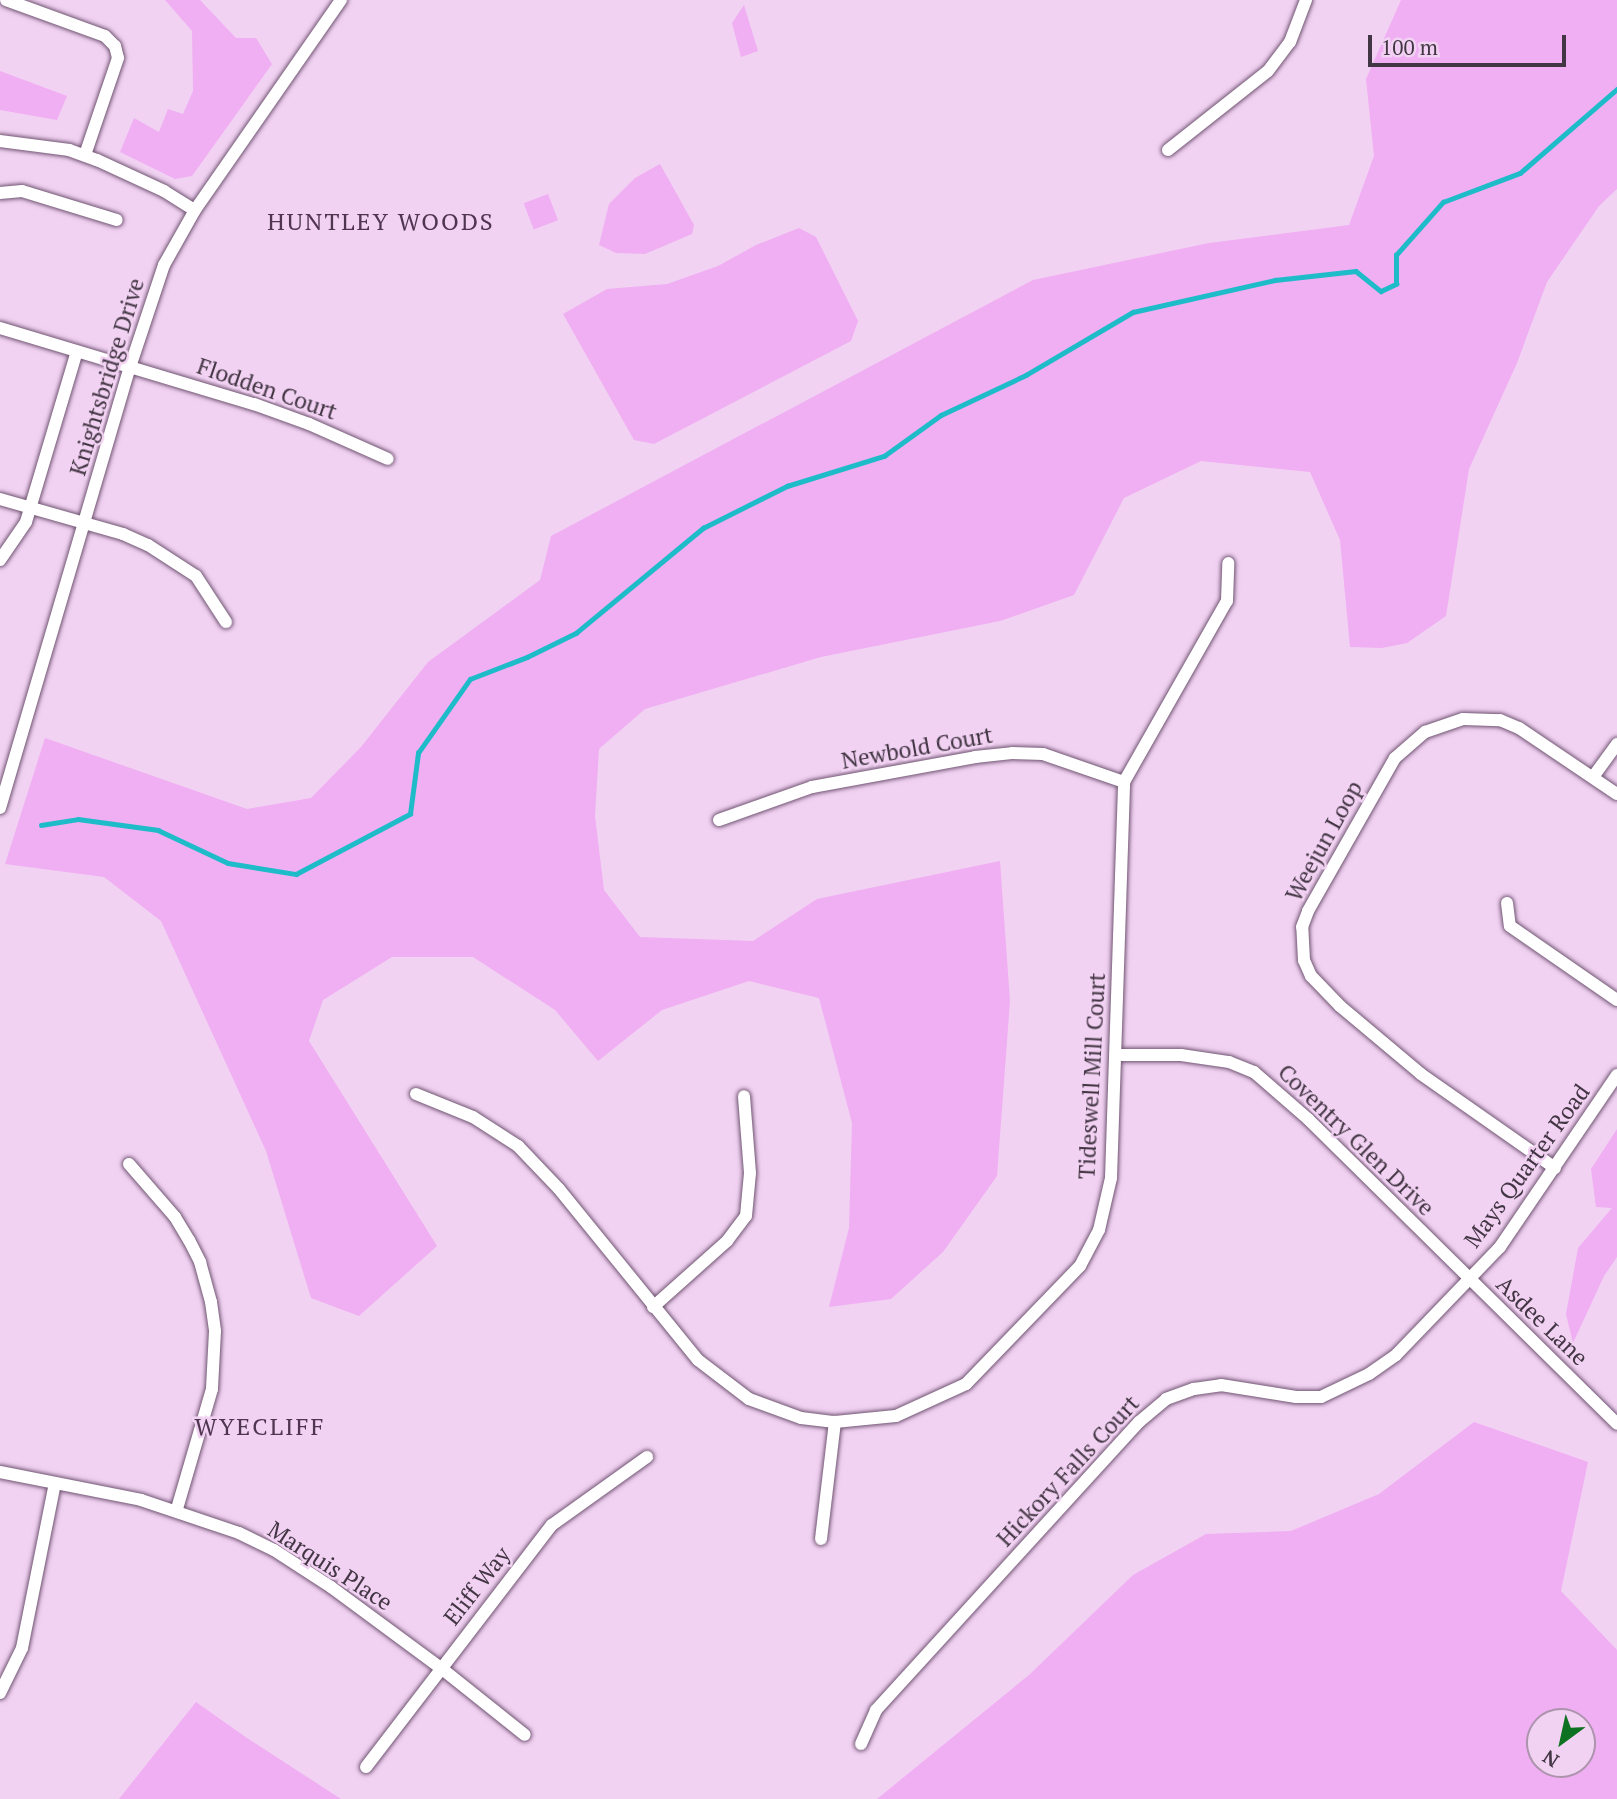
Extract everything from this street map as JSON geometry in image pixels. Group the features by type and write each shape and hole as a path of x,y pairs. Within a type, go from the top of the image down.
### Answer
{"street":[{"path":"6,0 105,36 115,46 118,58 85,155"},
{"path":"322,0 338,4"},
{"path":"1168,150 1268,71 1290,42 1306,0"},
{"name":"Knightsbridge Drive","path":"0,807 130,367 164,265 195,210 338,4"},
{"path":"0,141 85,155 131,174 195,210"},
{"path":"0,193 22,191 117,220"},
{"name":"Flodden Court","path":"0,328 278,412 388,459"},
{"path":"0,560 26,522 77,351"},
{"path":"0,499 122,534 173,559 206,588 226,622"},
{"name":"Tideswell Mill Court","path":"416,1094 473,1117 518,1146 559,1189 698,1360 749,1399 801,1418 835,1422 896,1416 966,1384 1080,1266 1099,1230 1111,1178 1124,782 1227,601 1228,563"},
{"name":"Weejun Loop","path":"1555,1168 1421,1074 1340,1006 1311,976 1304,960 1302,927 1308,911 1395,758 1425,732 1463,719 1500,720 1519,728 1617,794"},
{"path":"1593,777 1617,744"},
{"name":"Newbold Court","path":"719,820 812,788 975,757 1012,753 1043,754 1124,782"},
{"path":"1507,903 1510,926 1617,1000"},
{"name":"Coventry Glen Drive","path":"1117,1055 1181,1055 1229,1062 1254,1072 1318,1128 1467,1278"},
{"name":"Mays Quarter Road","path":"1467,1278 1500,1247 1617,1075"},
{"path":"653,1307 727,1241 746,1216 750,1173 744,1096"},
{"path":"129,1164 175,1217 189,1240 200,1262 211,1302 215,1341 212,1389 177,1510"},
{"name":"Asdee Lane","path":"1467,1278 1617,1424"},
{"name":"Hickory Falls Court","path":"861,1744 876,1710 1139,1422 1166,1399 1194,1389 1221,1385 1296,1397 1321,1396 1334,1392 1369,1374 1395,1354 1467,1278"},
{"path":"821,1539 835,1422"},
{"name":"Eliff Way","path":"366,1767 552,1525 647,1457"},
{"name":"Marquis Place","path":"0,1472 177,1510 239,1532 274,1550 441,1668 526,1735"},
{"path":"0,1693 22,1648 55,1483"}],"shaded area":[{"path":"165,0 200,0 236,38 256,38 272,64 192,176 175,179 120,152 134,118 159,132 168,109 183,114 193,91 192,31"},
{"path":"1401,0 1617,0 1617,189 1599,206 1547,282 1517,363 1469,469 1446,616 1407,643 1382,648 1350,647 1340,540 1310,472 1201,461 1124,498 1074,595 1000,621 821,657 645,709 599,749 595,816 604,890 640,937 753,941 817,899 1000,861 1010,1001 997,1176 943,1252 891,1299 829,1307 849,1228 852,1123 819,998 749,981 662,1010 598,1061 555,1010 473,957 392,957 323,1000 309,1041 437,1246 359,1316 311,1298 266,1151 161,921 104,877 5,864 45,738 247,809 311,798 361,747 428,662 540,580 551,536 1033,280 1209,243 1349,225 1374,156 1366,79"},
{"path":"744,5 758,51 741,57 732,23"},
{"path":"0,71 67,96 57,120 0,110"},
{"path":"660,164 694,225 692,234 645,254 616,253 599,245 609,204 635,178"},
{"path":"548,194 558,220 534,229 524,203"},
{"path":"799,228 816,237 858,321 851,341 654,444 634,440 563,314 607,289 667,284 718,266 756,245"},
{"path":"1617,1129 1617,1257 1604,1276 1573,1343 1566,1314 1578,1248 1612,1208 1596,1207 1591,1169"},
{"path":"1474,1422 1588,1462 1561,1591 1617,1650 1617,1799 877,1799 1029,1675 1133,1575 1206,1534 1291,1531 1379,1494"},
{"path":"196,1702 247,1738 341,1799 119,1799"}],"waterway":[{"path":"41,825 78,819 158,830 228,863 296,874 410,814 418,753 470,679 527,657 576,633 703,528 787,486 884,456 941,415 1026,375 1133,312 1275,280 1356,271 1381,291 1396,284 1396,255 1443,202 1520,173 1617,89"}],"district":[{"name":"HUNTLEY WOODS","path":"381,222"},
{"name":"WYECLIFF","path":"260,1427"}]}
